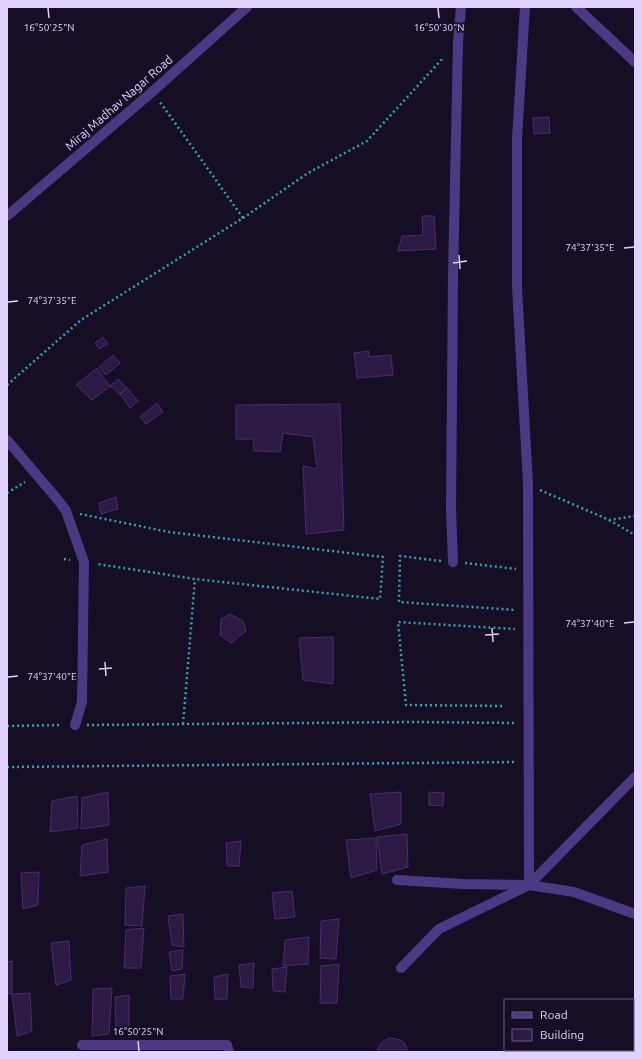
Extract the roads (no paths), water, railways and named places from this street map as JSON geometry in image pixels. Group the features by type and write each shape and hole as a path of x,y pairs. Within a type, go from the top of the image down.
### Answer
{"street":[{"name":"Miraj Madhav Nagar Road","path":"7,216 152,92 247,7"},
{"path":"453,562 453,277 458,42 461,7"},
{"path":"525,7 517,138 517,287 528,484 529,885"},
{"path":"576,7 635,62"},
{"path":"7,440 66,512 84,562 82,702 74,725"},
{"path":"401,968 439,929 529,885 635,777"},
{"path":"397,880 463,884 529,885 574,892 635,914"},
{"path":"82,1045 227,1045 229,1052"}]}
